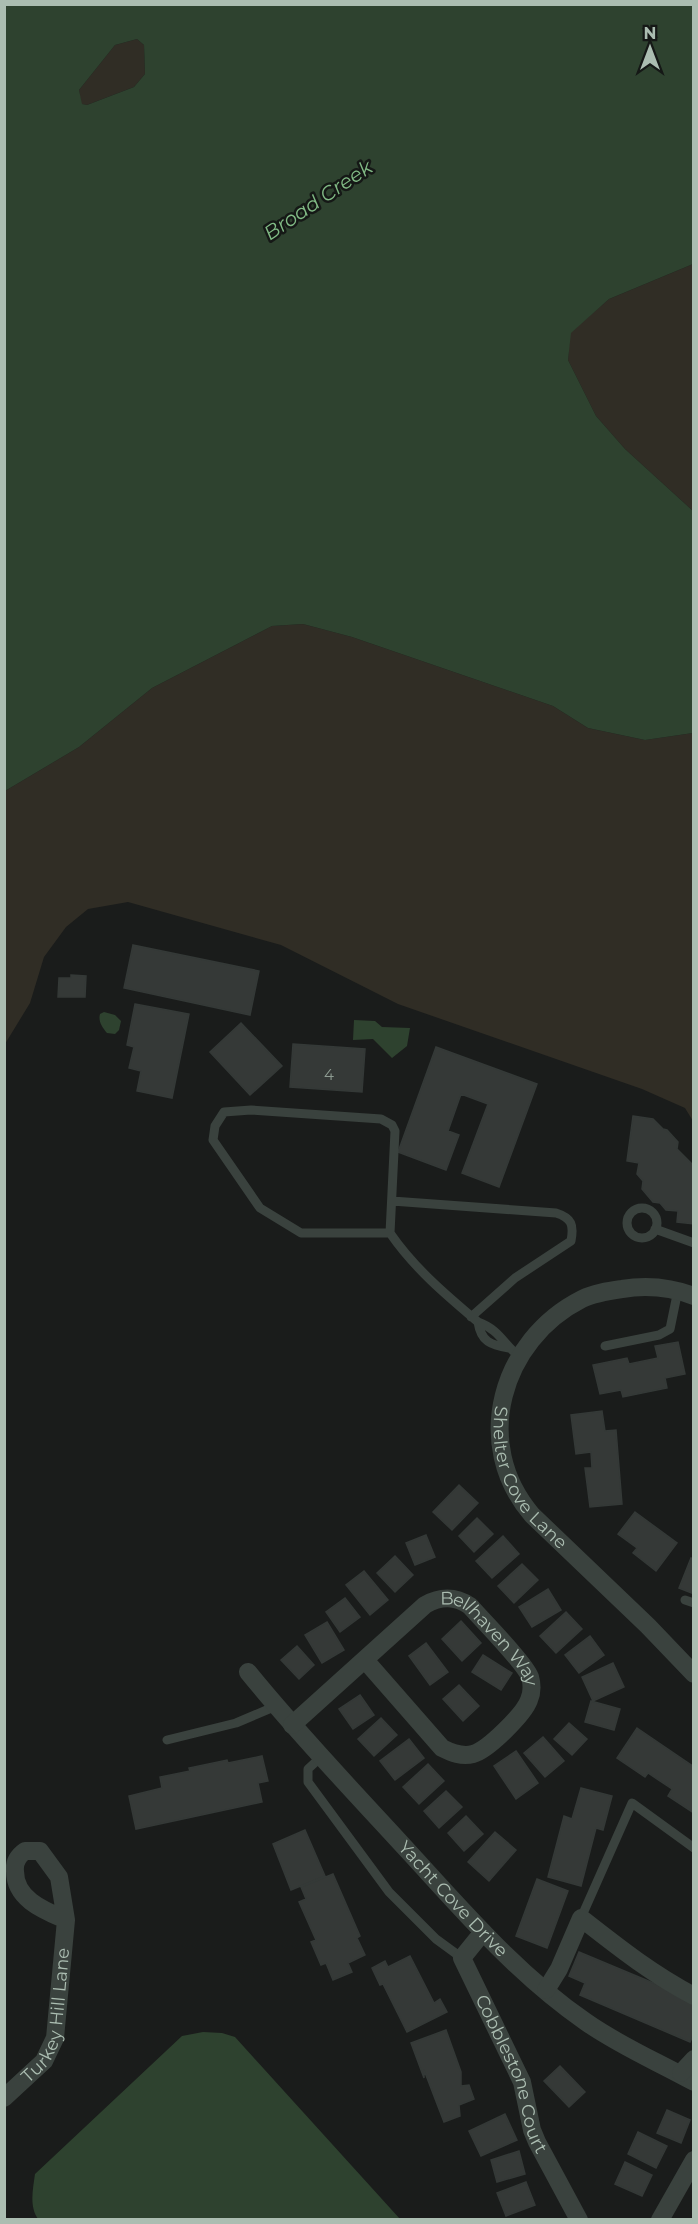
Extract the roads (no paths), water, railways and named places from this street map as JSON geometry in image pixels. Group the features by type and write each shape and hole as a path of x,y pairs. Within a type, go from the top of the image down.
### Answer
{"street":[{"name":"Shelter Cove Lane","path":"686,1293 636,1287 603,1292 584,1298 550,1320 515,1353 501,1407 500,1446 506,1474 513,1489 532,1515 648,1626 693,1674"},
{"name":"Bellhaven Way","path":"292,1725 364,1660 425,1605 438,1599 460,1600 470,1606 526,1670 531,1684 530,1698 524,1709 483,1750 470,1755 455,1754 442,1748 364,1660"},
{"name":"Yacht Cove Drive","path":"248,1672 321,1757 505,1955 587,2023 687,2078"},
{"path":"546,1990 559,1969 581,1918 651,1972 693,1996"},
{"name":"Turkey Hill Lane","path":"4,2098 44,2061 56,2038 66,1920"},
{"path":"462,1958 483,1932"},
{"name":"Cobblestone Court","path":"462,1958 522,2082 532,2130 537,2142 579,2220"},
{"path":"687,2078 693,2059"},
{"path":"660,2220 693,2160"}],"lane":[{"path":"390,1233 301,1233 283,1223 260,1208 213,1140 215,1126 224,1113 235,1110 381,1119 392,1125 395,1131 390,1233 437,1287 474,1320 489,1326 501,1335 515,1353"},
{"path":"392,1201 556,1213 572,1221 571,1241 515,1278 474,1320"},
{"path":"655,1229 693,1243"},
{"path":"605,1346 659,1335 670,1329 686,1293"},
{"path":"167,1740 236,1723 276,1706"},
{"path":"321,1757 308,1769 308,1782 389,1892 436,1939 462,1958"},
{"path":"581,1918 632,1803 693,1849"}],"water":[{"name":"Broad Creek","path":"4,5 693,5 693,264 609,299 571,333 568,360 596,416 625,449 693,511 693,733 645,740 588,728 553,706 352,637 303,624 272,626 152,688 79,747 5,791","holes":["137,39 144,45 145,74 134,87 87,105 82,104 79,90 115,45"]},
{"path":"104,1012 115,1015 121,1021 119,1030 115,1034 107,1033 101,1024 100,1014"},
{"path":"354,1020 375,1021 382,1027 410,1028 407,1046 392,1058 373,1039 353,1040"},
{"path":"203,2032 222,2033 235,2037 400,2219 38,2219 33,2203 35,2174 182,2036"}]}
